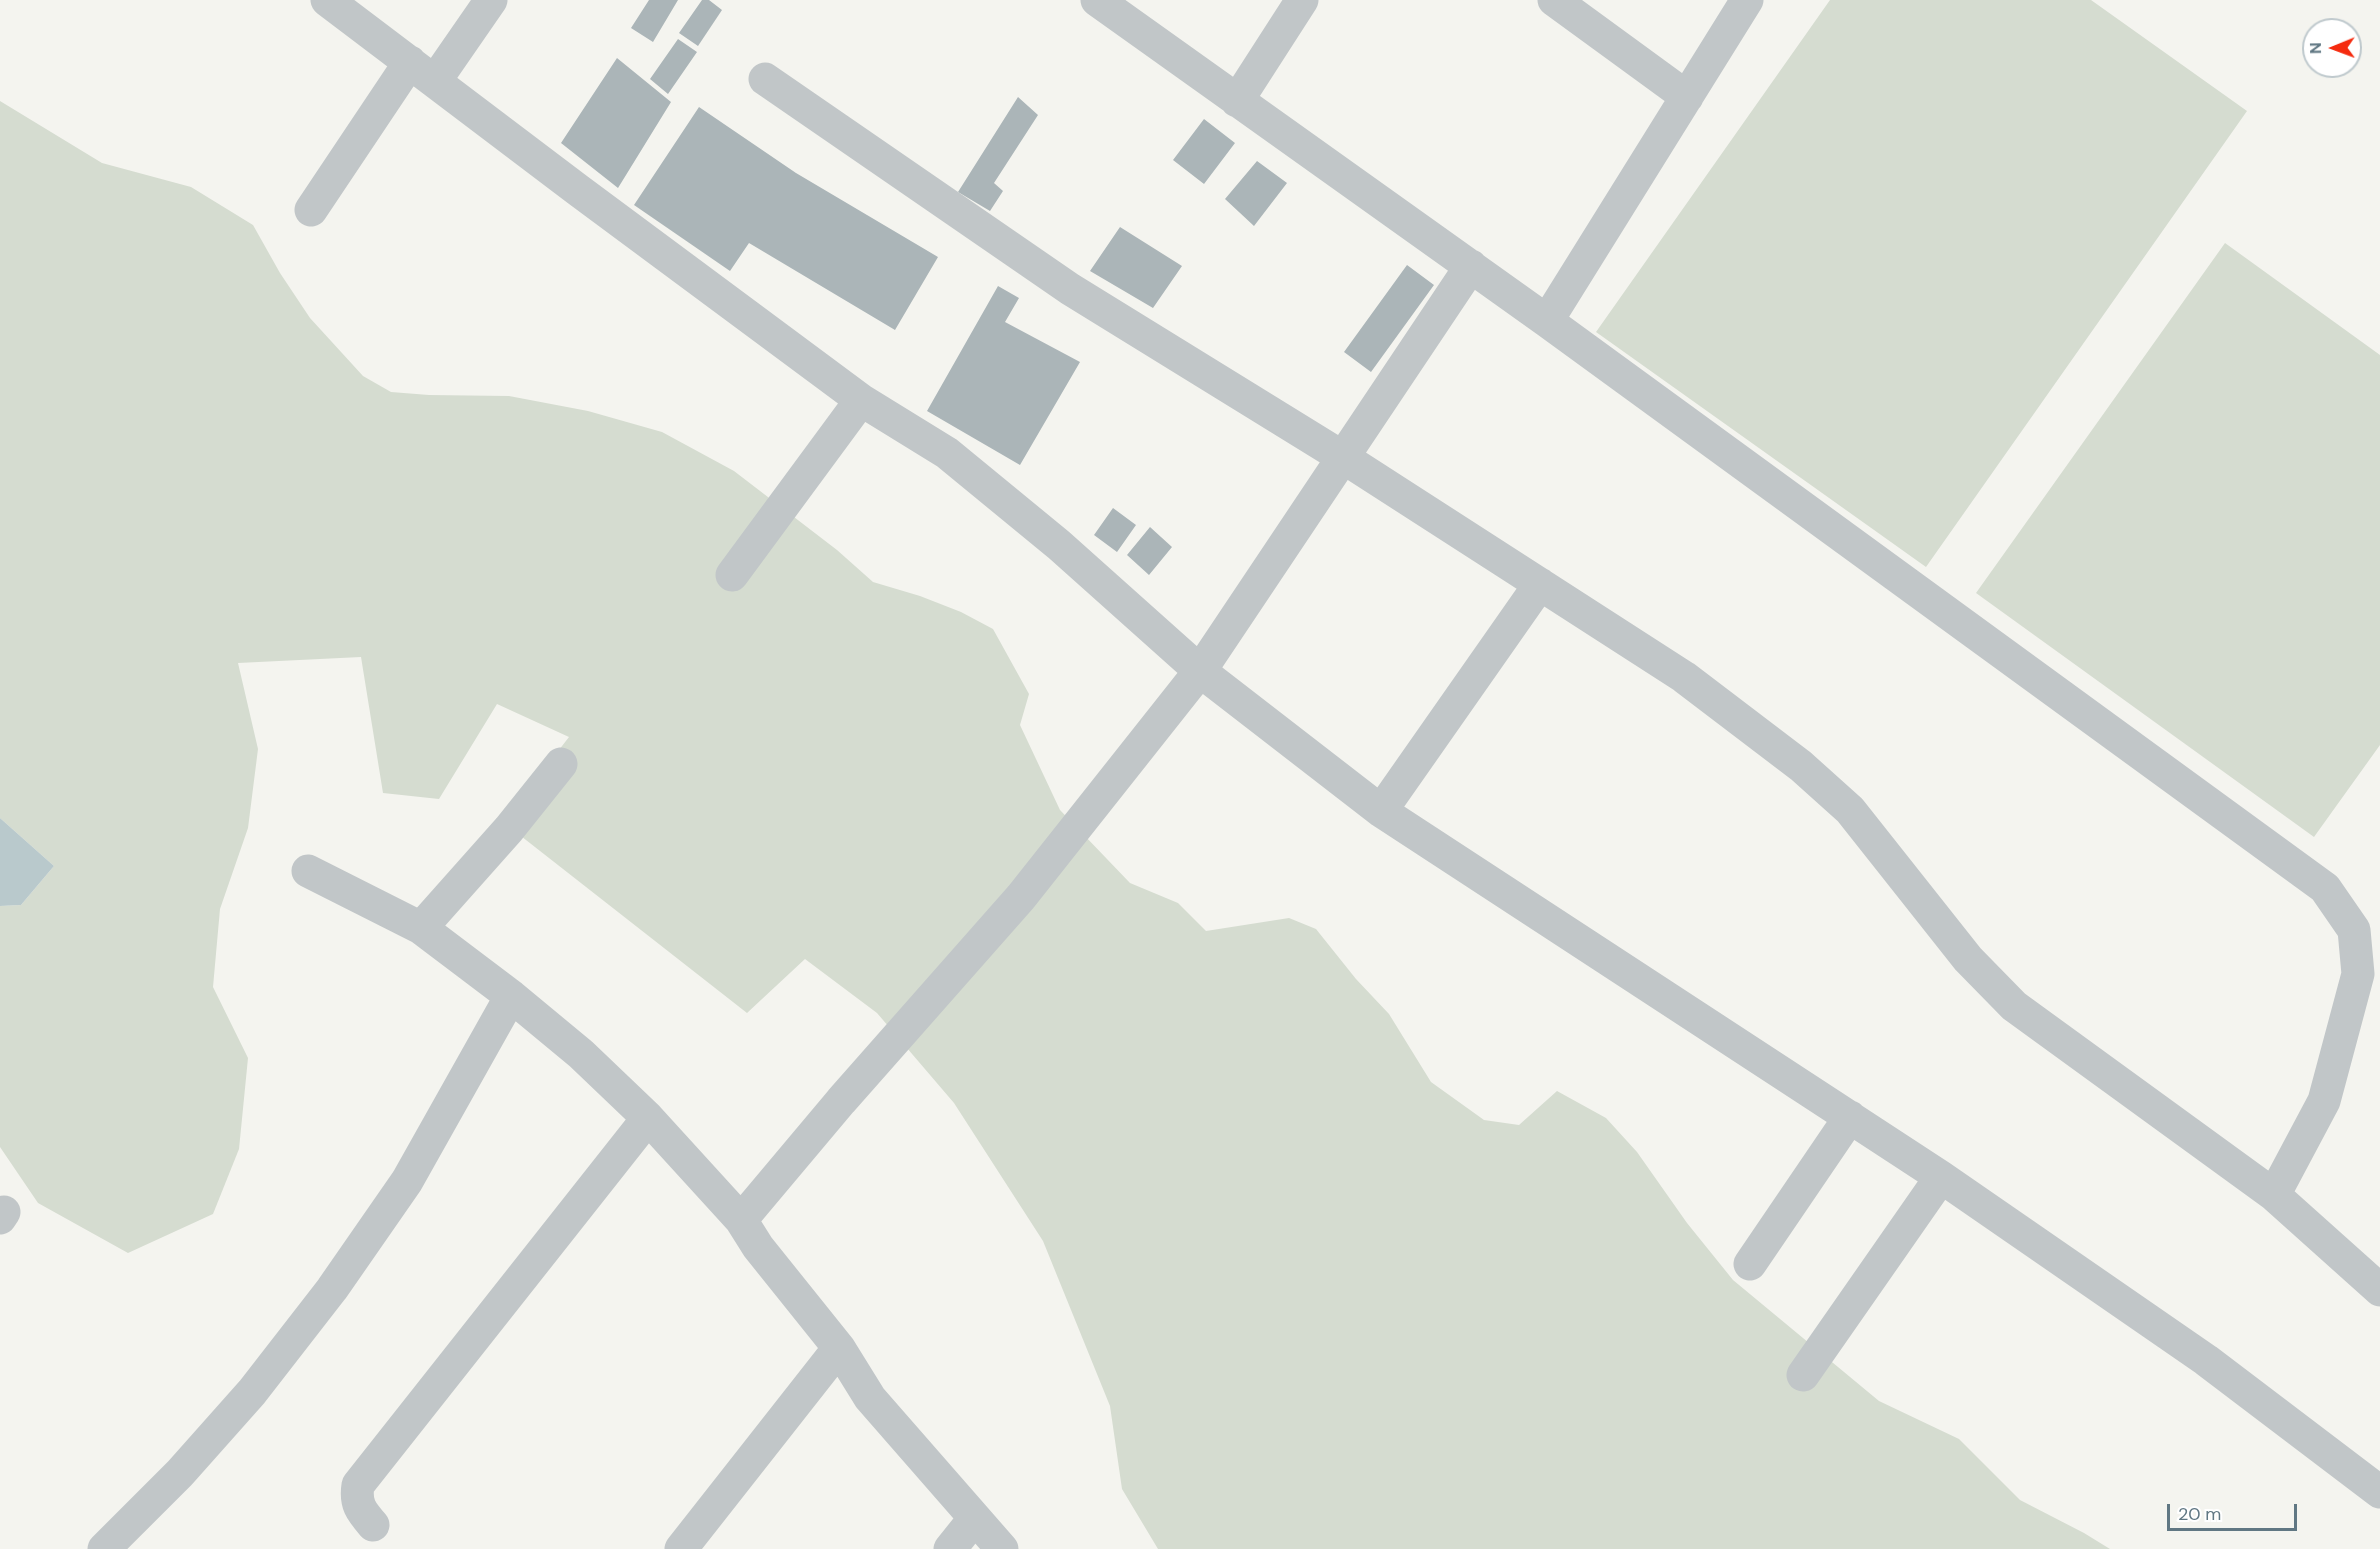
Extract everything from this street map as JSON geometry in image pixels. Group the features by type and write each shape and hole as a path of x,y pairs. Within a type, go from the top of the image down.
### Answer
{"street":[{"path":"327,0 861,400 947,453 1059,545 1200,672 1382,811 1941,1177 2206,1360 2380,1492"},
{"path":"310,210 422,72 491,0"},
{"path":"1097,0 1471,266 2325,888 2354,930 2358,974 2324,1101 2274,1195"},
{"path":"1237,101 1302,0"},
{"path":"1554,0 1687,97"},
{"path":"1547,321 1747,0"},
{"path":"765,79 1070,290 1344,458 1684,677 1801,766 1850,810 1968,959 2014,1006 2274,1195 2380,1290"},
{"path":"741,1220 841,1101 1021,897 1200,672 1471,266"},
{"path":"732,575 861,400"},
{"path":"1382,811 1540,584"},
{"path":"421,928 509,828 561,764"},
{"path":"308,872 421,928 511,996 581,1054 648,1118 741,1220 758,1247 839,1348 870,1398 1002,1549"},
{"path":"104,1549 180,1473 252,1392 332,1289 407,1181 511,996"},
{"path":"1750,1264 1851,1117"},
{"path":"373,1525 359,1509 356,1497 358,1485 648,1118"},
{"path":"1803,1375 1941,1177"},
{"path":"681,1549 839,1348"},
{"path":"950,1549 974,1519"}],"shaded area":[{"path":"1830,0 2091,0 2247,111 1926,567 1596,332"},
{"path":"0,101 102,163 191,187 253,225 280,273 310,318 363,376 391,392 509,396 588,411 662,432 734,471 837,550 873,582 920,596 961,612 993,629 1029,694 1020,725 1060,810 1130,883 1178,903 1206,931 1289,918 1316,929 1356,979 1389,1014 1431,1082 1484,1120 1519,1125 1557,1091 1606,1118 1637,1152 1687,1223 1733,1280 1879,1401 1959,1439 2020,1500 2110,1549 1158,1549 1122,1489 1110,1406 1043,1241 954,1103 877,1013 805,959 747,1013 503,822 569,737 497,704 439,799 383,793 361,657 238,663 258,749 248,828 220,909 213,987 248,1058 239,1149 213,1214 128,1253 38,1203 0,1147 0,906 21,905 54,866 0,818"},
{"path":"2225,243 2380,355 2380,745 2314,837 1976,593"},
{"path":"0,818 54,866 21,905 0,906"}],"building":[{"path":"649,0 678,0 653,42 631,28"},
{"path":"702,0 709,0 722,10 698,46 679,33"},
{"path":"678,39 697,52 668,94 650,79"},
{"path":"617,58 671,102 618,188 561,143"},
{"path":"1018,97 1038,115 994,183 1003,191 990,211 958,192"},
{"path":"699,107 796,173 938,257 895,330 749,243 730,271 634,205"},
{"path":"1204,119 1235,143 1204,184 1173,160"},
{"path":"1257,161 1287,183 1254,226 1225,199"},
{"path":"1120,227 1182,266 1153,308 1090,271"},
{"path":"1407,265 1434,285 1371,372 1344,352"},
{"path":"998,286 1019,298 1005,322 1080,362 1020,465 927,411"},
{"path":"1113,508 1136,525 1117,552 1094,535"},
{"path":"1150,527 1172,547 1149,575 1127,555"}]}
